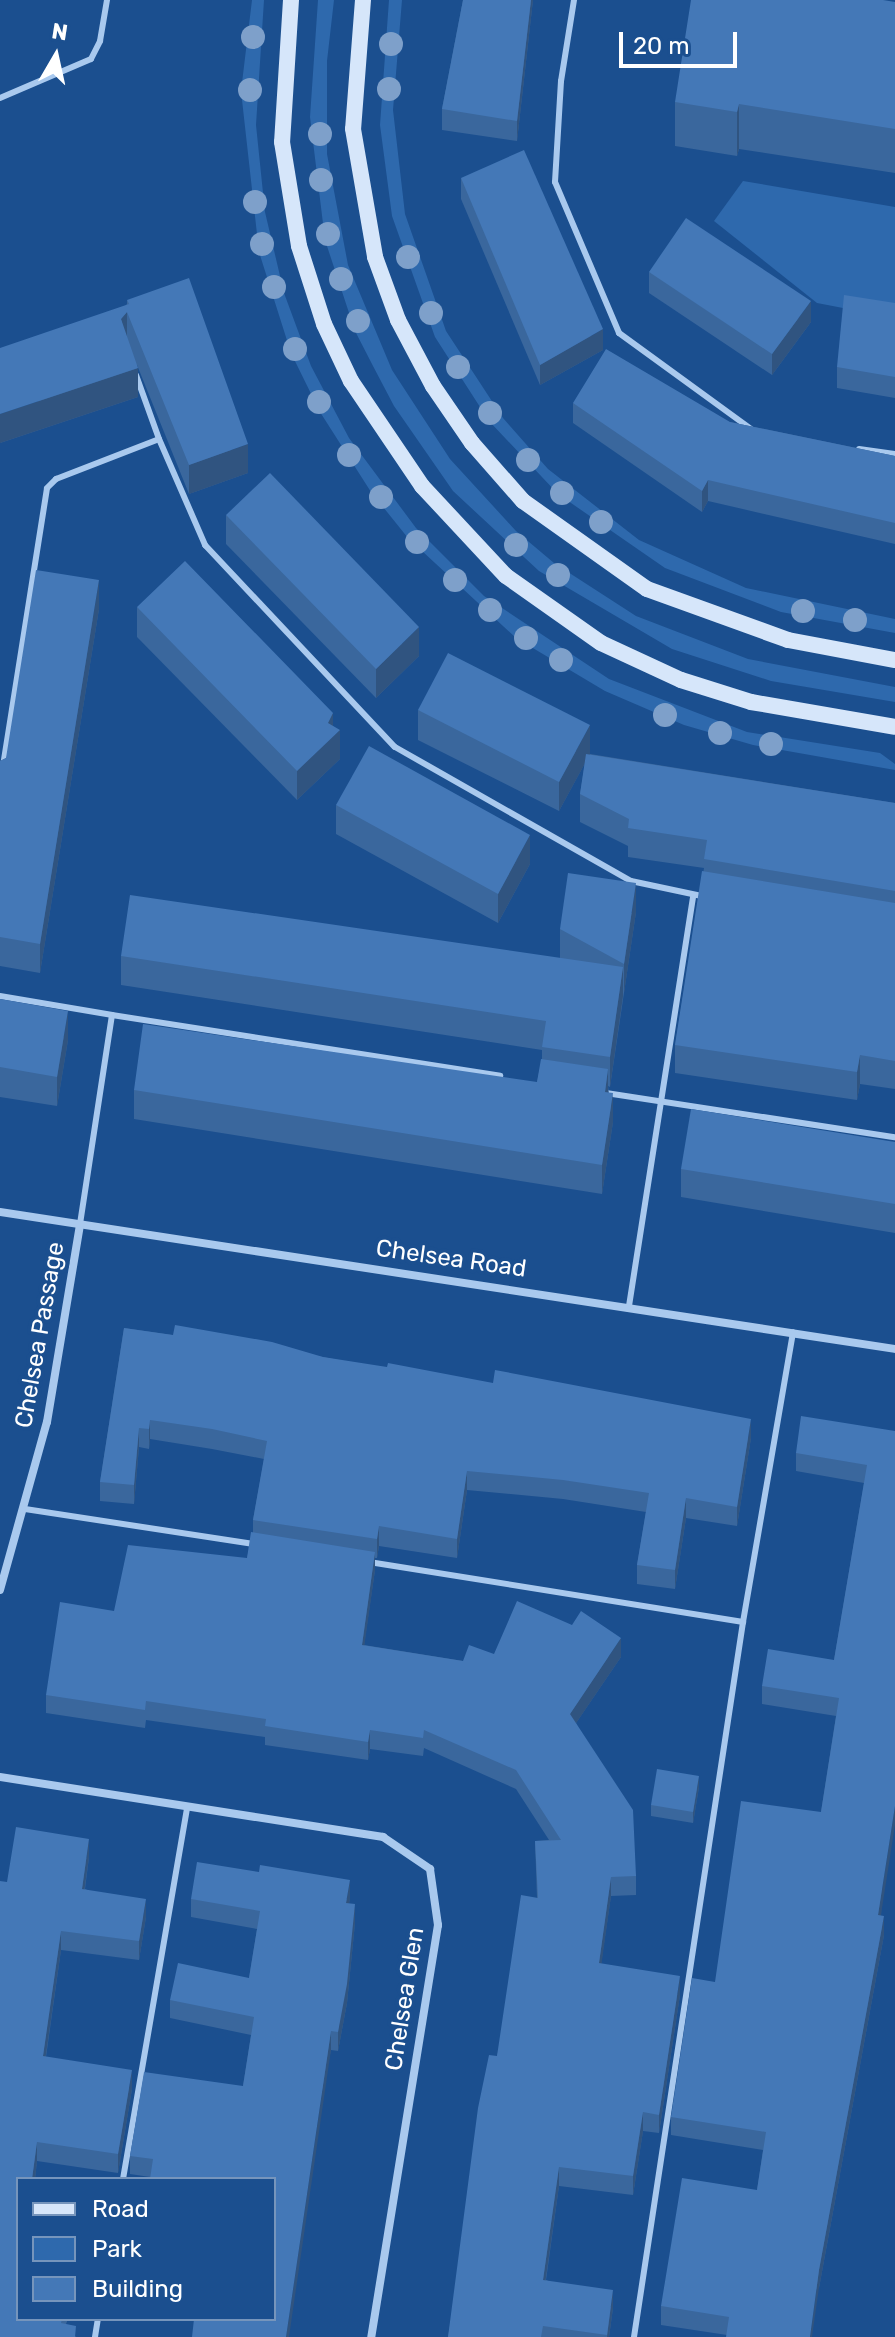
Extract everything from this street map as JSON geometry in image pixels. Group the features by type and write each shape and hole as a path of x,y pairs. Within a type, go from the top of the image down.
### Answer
{"street":[{"path":"291,0 282,142 299,246 324,324 351,381 422,486 506,576 601,643 681,680 751,702 895,727"},
{"path":"363,0 353,129 375,257 398,320 433,386 472,443 523,501 647,589 788,640 895,660"},
{"name":"Chelsea Road","path":"0,1212 895,1349"},
{"name":"Chelsea Passage","path":"0,1590 47,1422 80,1224"},
{"name":"Chelsea Glen","path":"0,1777 383,1837 408,1849 430,1869 438,1925 371,2337"}],"lane":[{"path":"0,98 91,59 100,41 107,0"},
{"path":"574,0 561,81 555,182 560,196 619,333 759,435"},
{"path":"131,360 159,439 205,545 371,727 428,769 631,881 709,897"},
{"path":"2,772 47,488 56,479 159,439"},
{"path":"850,448 895,454"},
{"path":"629,1306 693,895"},
{"path":"0,996 505,1077"},
{"path":"80,1224 112,1015"},
{"path":"599,1092 895,1137"},
{"path":"634,2337 743,1622 793,1332"},
{"path":"25,1509 260,1545"},
{"path":"354,1560 743,1622"},
{"path":"123,2177 187,1808"}],"green space":[{"path":"252,0 264,0 256,125 265,212 284,293 311,366 349,438 416,528 484,596 609,679 747,732 880,753 895,764 895,770 753,745 684,725 605,691 516,638 408,538 371,492 320,412 291,353 259,252 241,91"},
{"path":"318,0 334,0 327,61 327,154 348,265 392,370 450,459 516,531 554,563 636,616 748,659 895,687 895,702 771,681 672,649 539,571 453,491 394,406 355,331 325,240 310,117"},
{"path":"389,0 402,0 393,110 405,214 446,331 503,418 548,469 639,540 746,588 895,619 895,633 781,612 665,568 558,494 489,421 435,337 392,216 380,125"},
{"path":"743,181 895,207 895,318 817,303 714,221"}],"building":[{"path":"463,0 531,0 517,121 442,109"},
{"path":"691,0 895,2 895,129 739,104 737,112 675,102"},
{"path":"524,150 603,329 540,365 461,178"},
{"path":"686,218 811,301 772,354 649,272"},
{"path":"189,278 248,444 189,465 127,312 121,319 138,368 0,414 0,348 129,304 127,300"},
{"path":"844,295 895,303 895,377 837,367"},
{"path":"606,349 730,422 895,456 895,523 708,480 702,491 573,403"},
{"path":"270,473 419,627 376,669 226,515"},
{"path":"185,561 333,713 328,723 340,730 297,771 137,607"},
{"path":"36,570 99,580 40,944 0,937 0,761 6,758"},
{"path":"448,653 590,725 559,782 418,710"},
{"path":"369,746 530,835 498,894 336,805"},
{"path":"586,754 895,803 895,891 704,859 707,840 628,828 629,819 580,794"},
{"path":"702,871 895,903 895,1061 860,1055 857,1072 675,1045"},
{"path":"568,873 636,883 624,964 560,929"},
{"path":"130,895 623,967 610,1057 542,1047 546,1021 121,956"},
{"path":"0,999 68,1011 57,1077 0,1067"},
{"path":"143,1024 537,1082 541,1059 608,1069 605,1092 613,1093 602,1165 134,1090"},
{"path":"691,1109 895,1142 895,1204 681,1169"},
{"path":"175,1325 272,1342 323,1357 387,1367 388,1363 493,1383 495,1370 751,1419 737,1507 686,1498 675,1570 637,1565 649,1493 563,1480 467,1471 457,1539 379,1526 377,1539 253,1520 267,1441 150,1420 149,1429 139,1428 134,1485 100,1482 124,1328 173,1335"},
{"path":"801,1416 895,1431 895,1806 878,1915 884,1916 819,2270 810,2337 726,2337 729,2317 661,2306 682,2178 757,2190 766,2132 671,2117 692,1978 715,1982 741,1801 821,1812 839,1698 762,1686 768,1649 834,1660 867,1465 796,1453"},
{"path":"251,1532 375,1552 362,1645 463,1661 469,1645 494,1654 517,1601 572,1625 581,1611 621,1638 570,1714 633,1810 636,1876 611,1877 599,1963 680,1976 659,2115 643,2112 633,2176 559,2167 543,2280 613,2290 607,2335 543,2326 541,2337 448,2337 478,2108 489,2055 497,2056 521,1895 538,1898 535,1841 561,1840 516,1770 424,1730 423,1738 370,1730 368,1742 265,1726 266,1719 146,1701 145,1710 46,1695 60,1602 114,1611 128,1545 247,1558"},
{"path":"657,1769 699,1776 693,1812 651,1805"},
{"path":"16,1827 89,1839 82,1889 146,1899 139,1941 61,1931 43,2056 132,2070 118,2154 37,2142 32,2177 16,2177 16,2321 62,2321 76,2326 75,2337 0,2337 0,1881 7,1882"},
{"path":"197,1862 259,1872 260,1865 350,1880 346,1903 355,1904 347,1984 338,2032 331,2031 286,2337 192,2337 194,2321 276,2321 276,2177 150,2177 153,2159 130,2156 144,2072 243,2086 254,2017 170,2000 178,1963 249,1978 260,1911 191,1899"}]}
